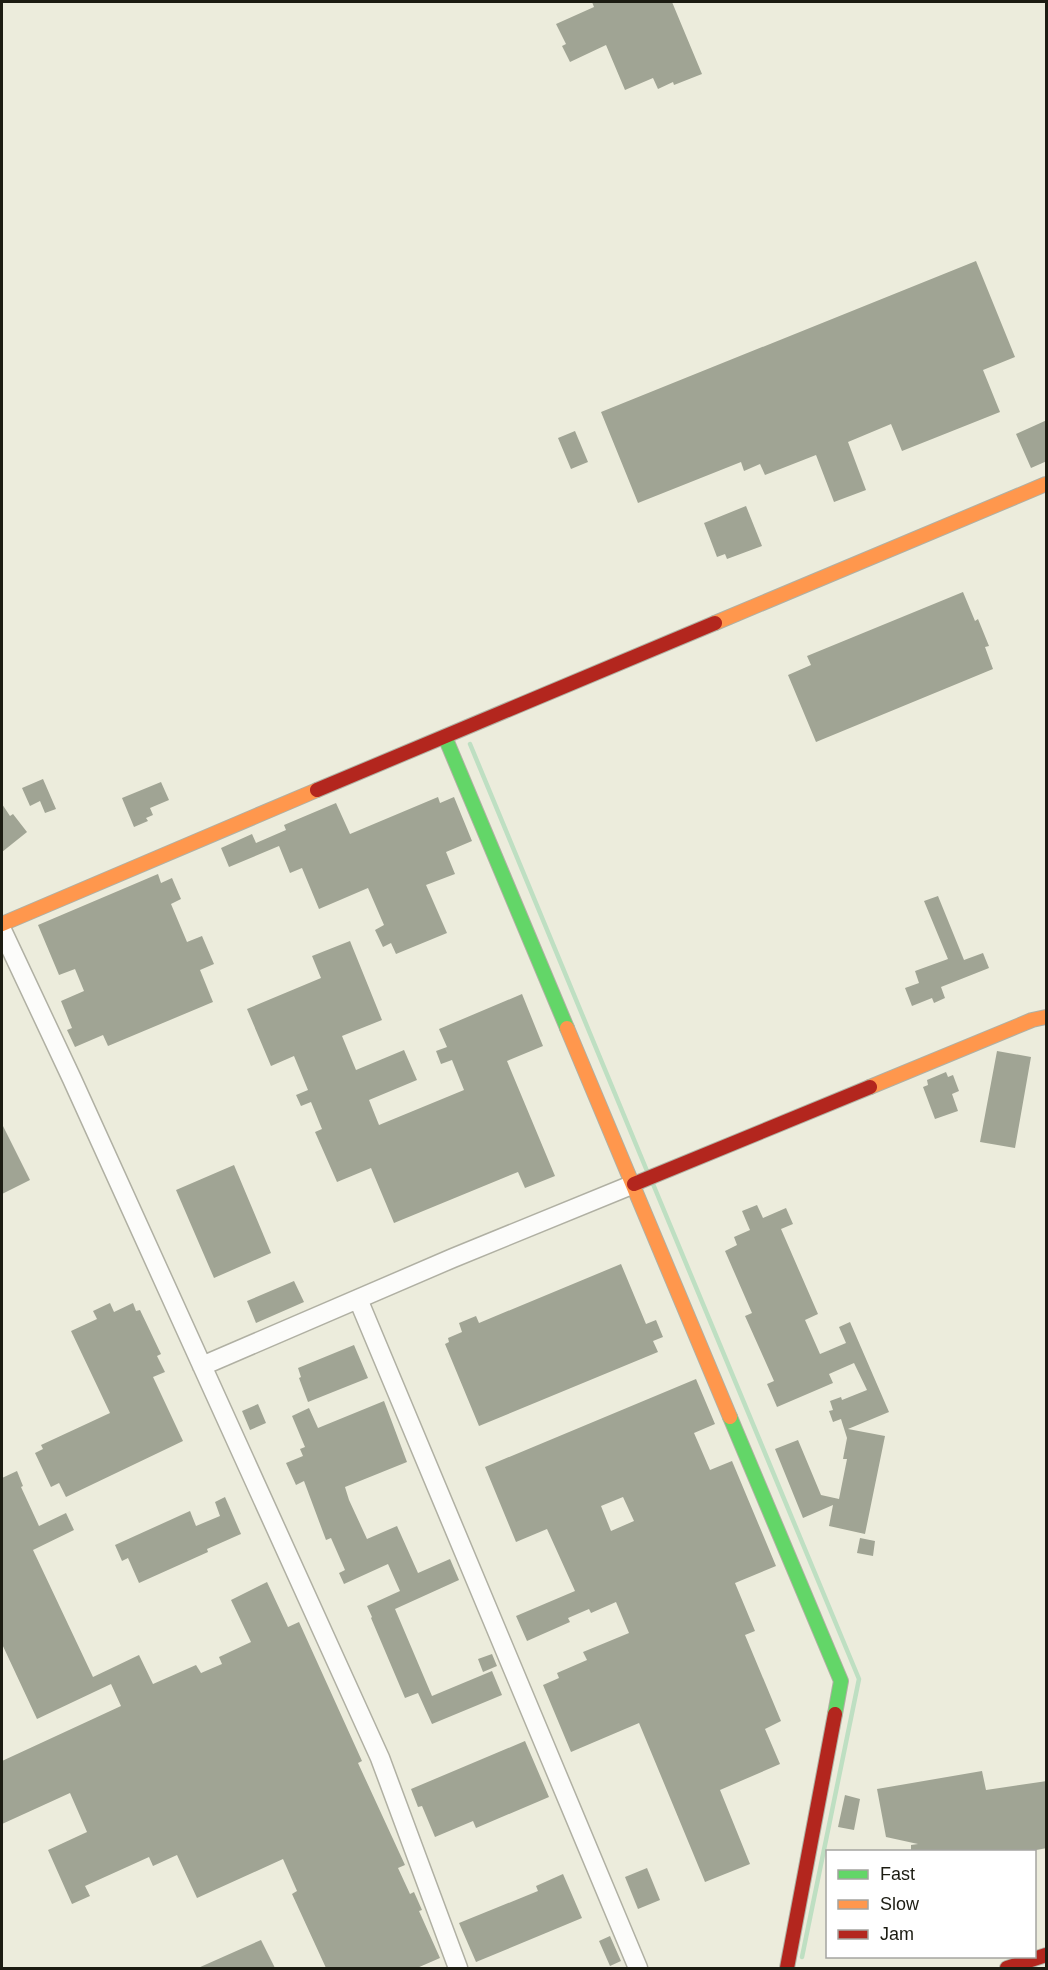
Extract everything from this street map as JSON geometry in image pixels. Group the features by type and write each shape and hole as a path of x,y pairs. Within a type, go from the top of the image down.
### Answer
{"street":[{"path":"2,924 248,818 1047,484"},
{"path":"445,737 638,1182 842,1681 787,1968"},
{"path":"2,930 380,1758 458,1968"},
{"path":"202,1366 453,1258 1032,1020 1047,1017"},
{"path":"358,1299 638,1968"},
{"path":"1007,1968 1047,1955"}],"building":[{"path":"592,2 672,2 702,74 658,89 653,78 625,90 606,45 570,62 562,46 566,44 556,24 594,7"},
{"path":"976,261 1015,357 983,370 1000,412 902,451 891,424 848,442 866,490 834,502 816,455 765,475 760,464 744,471 741,462 638,503 601,412"},
{"path":"1047,420 1047,461 1031,468 1016,434"},
{"path":"575,431 588,462 571,469 558,438"},
{"path":"746,506 762,546 727,559 725,554 717,557 704,523"},
{"path":"963,592 975,621 978,619 989,646 985,647 993,669 816,742 788,675 811,665 807,656"},
{"path":"43,779 56,809 45,813 40,801 30,806 22,788"},
{"path":"161,782 169,800 150,808 153,815 146,818 148,821 134,827 122,798"},
{"path":"438,797 440,803 454,797 472,841 446,852 455,874 426,885 447,933 396,954 391,943 383,947 375,930 384,925 368,888 319,909 302,868 290,873 279,846 229,867 221,848 252,834 256,843 286,830 284,825 336,803 350,834"},
{"path":"2,804 10,816 13,814 27,832 2,852"},
{"path":"158,874 161,883 172,878 181,899 171,904 187,942 202,936 214,964 200,970 213,1002 108,1046 103,1035 75,1047 67,1030 72,1028 61,1001 84,991 75,969 59,975 38,925"},
{"path":"938,896 964,960 983,953 989,968 941,987 945,998 934,1003 932,998 912,1006 905,988 919,983 915,971 948,959 924,901"},
{"path":"350,941 382,1020 342,1036 356,1070 404,1050 417,1080 369,1100 379,1125 464,1090 452,1060 441,1064 436,1051 447,1047 439,1029 522,994 543,1046 507,1061 555,1176 525,1188 518,1172 394,1223 371,1168 337,1182 315,1132 322,1129 311,1102 301,1106 296,1095 308,1090 294,1056 271,1066 247,1009 321,978 312,956"},
{"path":"997,1051 1031,1057 1015,1148 980,1142"},
{"path":"946,1072 948,1077 953,1075 959,1091 952,1094 958,1111 935,1119 923,1087 928,1085 927,1080"},
{"path":"2,1124 30,1180 2,1194"},
{"path":"234,1165 271,1253 214,1278 176,1190"},
{"path":"757,1205 763,1218 786,1208 793,1224 781,1229 818,1314 805,1320 820,1354 846,1343 839,1327 850,1322 889,1412 848,1429 885,1436 865,1534 829,1526 833,1505 803,1518 775,1449 798,1440 821,1495 839,1499 847,1459 843,1459 847,1438 841,1419 833,1422 829,1411 833,1410 830,1401 841,1397 842,1400 867,1390 854,1363 829,1374 833,1383 777,1407 767,1384 774,1381 745,1316 752,1313 725,1251 737,1245 734,1237 750,1230 742,1211"},
{"path":"621,1264 646,1324 656,1320 663,1337 653,1341 658,1352 479,1426 445,1344 449,1342 448,1338 462,1332 459,1323 476,1316 479,1323"},
{"path":"294,1281 304,1302 256,1323 247,1301"},
{"path":"110,1303 114,1312 133,1303 136,1311 140,1310 161,1354 157,1356 165,1372 153,1377 183,1441 66,1497 59,1483 51,1487 35,1453 43,1449 41,1445 110,1413 71,1331 97,1319 93,1311"},
{"path":"354,1345 368,1378 308,1402 299,1378 301,1377 298,1368"},
{"path":"696,1379 715,1424 694,1433 710,1470 732,1461 776,1566 735,1583 755,1631 745,1635 781,1721 765,1729 780,1764 720,1790 750,1864 705,1882 639,1723 571,1752 543,1685 559,1678 557,1673 587,1660 583,1652 629,1633 616,1602 591,1613 589,1609 568,1618 570,1622 527,1641 516,1616 575,1591 547,1529 516,1542 485,1467","holes":["623,1497 634,1521 611,1531 601,1506"]},
{"path":"384,1401 407,1462 345,1487 349,1500 367,1539 397,1526 418,1573 450,1559 459,1580 395,1609 432,1696 492,1671 502,1695 432,1724 418,1693 405,1698 367,1606 400,1591 388,1564 344,1584 339,1573 345,1570 331,1538 326,1540 304,1481 296,1485 286,1463 303,1456 300,1449 305,1447 292,1416 309,1408 318,1428"},
{"path":"258,1404 266,1423 250,1430 242,1411"},
{"path":"17,1471 23,1486 21,1487 39,1526 66,1513 74,1530 33,1550 93,1677 139,1655 153,1684 196,1665 201,1673 222,1664 219,1657 251,1642 231,1600 267,1582 288,1627 299,1622 362,1761 358,1763 405,1865 398,1868 410,1894 414,1892 422,1910 419,1911 440,1958 417,1968 326,1968 292,1894 297,1891 283,1859 197,1898 177,1855 153,1866 149,1857 85,1886 90,1896 72,1904 48,1850 87,1832 70,1793 2,1824 2,1761 121,1706 111,1684 37,1719 2,1644 2,1478"},
{"path":"225,1497 241,1534 207,1549 208,1552 139,1583 128,1558 122,1561 115,1545 190,1511 196,1526 220,1516 215,1502"},
{"path":"860,1538 875,1541 873,1556 857,1553"},
{"path":"492,1654 497,1666 483,1672 478,1659"},
{"path":"525,1741 549,1797 476,1828 473,1821 435,1837 422,1806 418,1807 411,1789"},
{"path":"982,1771 986,1790 1047,1781 1047,1848 1036,1850 911,1850 911,1845 918,1844 886,1837 877,1789"},
{"path":"845,1795 860,1799 854,1830 838,1827"},
{"path":"647,1868 660,1900 638,1909 625,1877"},
{"path":"563,1874 582,1918 476,1962 459,1923 538,1891 536,1886"},
{"path":"610,1936 621,1961 610,1966 599,1941"},
{"path":"261,1940 275,1968 198,1968"}],"waterway":[{"path":"470,744 647,1171"},
{"path":"653,1184 859,1679 802,1957"}],"traffic: fast":[{"path":"445,737 567,1028"},
{"path":"730,1417 841,1681 835,1714"}],"traffic: slow":[{"path":"715,623 1046,484"},
{"path":"2,924 317,790"},
{"path":"870,1087 1032,1020 1046,1017"},
{"path":"567,1028 730,1417"}],"traffic: jam":[{"path":"317,790 715,623"},
{"path":"634,1184 870,1087"},
{"path":"787,1968 835,1714"},
{"path":"1007,1968 1046,1955"}]}
